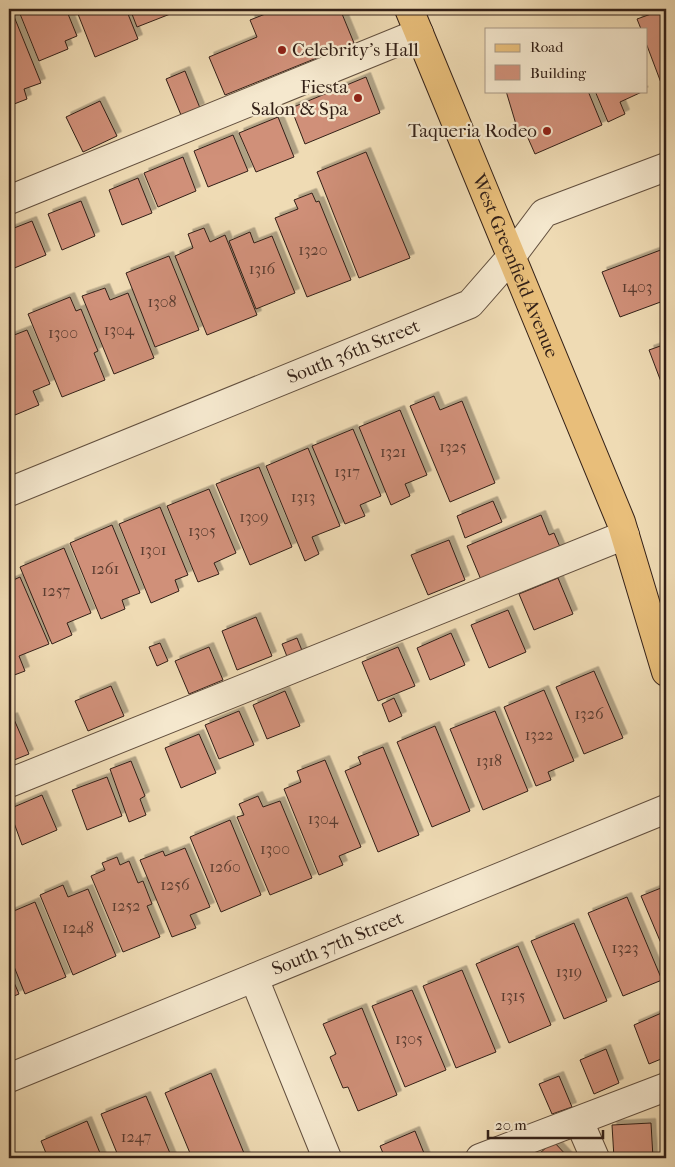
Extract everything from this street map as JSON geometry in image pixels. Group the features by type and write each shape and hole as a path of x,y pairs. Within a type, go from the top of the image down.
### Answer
{"main road":[{"name":"West Greenfield Avenue","path":"414,16 623,529 666,672"},
{"name":"West Greenfield Avenue","path":"623,529 666,606"}],"street":[{"path":"9,200 414,16"},
{"name":"South 36th Street","path":"9,492 470,304 511,257 544,213 666,168"},
{"path":"9,783 623,529"},
{"name":"South 37th Street","path":"9,1078 666,809"},
{"path":"254,978 327,1158"},
{"path":"480,1158 666,1087"},
{"path":"579,1121 594,1158"}],"building":[{"path":"9,9 11,9 41,83 24,89 27,99 9,106"},
{"path":"18,9 66,9 77,36 65,41 68,49 39,61"},
{"path":"76,9 126,9 138,39 95,57"},
{"path":"130,9 183,9 137,27"},
{"name":"Celebrity's Hall","path":"278,9 340,9 354,43 225,95 209,57 257,37 250,20"},
{"path":"666,9 666,96 648,48 648,28 641,28 637,19"},
{"path":"185,71 200,108 181,115 166,79"},
{"path":"366,77 380,113 305,144 291,108"},
{"path":"506,92 588,92 602,125 535,154 524,129 518,131"},
{"path":"595,92 642,92 620,102 625,114 608,122"},
{"path":"100,101 117,136 83,152 66,117"},
{"path":"278,117 294,157 256,172 239,133"},
{"path":"233,135 248,171 208,187 194,151"},
{"path":"366,152 410,258 359,278 317,172"},
{"path":"183,157 196,191 158,207 144,173"},
{"path":"138,178 152,213 122,225 109,190"},
{"path":"312,193 316,202 319,201 351,280 307,297 275,218 298,209 294,200"},
{"path":"81,201 95,236 62,250 48,214"},
{"path":"32,221 46,255 12,269 9,261 9,230"},
{"path":"204,228 210,242 225,235 257,315 207,335 175,256 193,248 188,234"},
{"path":"250,232 254,243 272,236 295,293 256,309 229,241"},
{"path":"666,248 666,300 620,317 602,272"},
{"path":"169,256 199,330 155,347 126,273"},
{"path":"105,288 110,300 128,293 154,358 114,374 82,296"},
{"path":"70,297 76,311 81,309 98,351 94,353 105,380 62,397 28,314"},
{"path":"27,330 50,384 33,391 39,405 15,415 9,400 9,337"},
{"path":"666,344 666,395 649,350"},
{"path":"434,396 440,410 462,401 495,483 450,502 410,406"},
{"path":"666,405 666,417 662,407"},
{"path":"400,410 427,475 405,484 410,496 391,505 359,427"},
{"path":"353,429 381,496 360,505 365,516 345,524 312,446"},
{"path":"308,448 340,526 312,537 319,554 305,561 266,466"},
{"path":"259,467 292,547 250,565 216,484"},
{"path":"209,489 236,553 214,563 219,574 198,582 167,506"},
{"path":"493,501 502,522 465,538 457,516"},
{"path":"160,507 188,575 175,580 179,591 151,603 119,524"},
{"path":"541,515 549,535 554,533 563,554 484,587 467,546"},
{"path":"112,525 140,593 122,600 125,609 101,619 70,543"},
{"path":"449,540 465,580 428,595 411,555"},
{"path":"64,548 91,613 67,623 72,635 52,644 20,567"},
{"path":"20,577 49,644 19,656 25,671 9,677 9,582"},
{"path":"558,578 573,614 534,630 519,594"},
{"path":"508,610 526,652 489,668 471,625"},
{"path":"256,617 272,656 237,670 222,631"},
{"path":"451,633 465,665 430,680 417,648"},
{"path":"297,638 303,653 288,659 282,644"},
{"path":"160,643 168,661 157,666 149,647"},
{"path":"209,647 223,680 189,694 175,661"},
{"path":"398,647 415,686 378,701 362,662"},
{"path":"594,671 623,738 584,754 556,687"},
{"path":"111,686 124,716 88,731 75,701"},
{"path":"544,690 574,761 548,772 551,780 536,786 504,707"},
{"path":"285,691 300,726 267,739 253,705"},
{"path":"394,698 402,716 389,722 382,704"},
{"path":"239,711 254,745 219,759 205,725"},
{"path":"495,711 528,791 483,810 450,729"},
{"path":"13,717 29,754 9,762 9,719"},
{"path":"435,726 470,811 432,827 397,742"},
{"path":"199,734 216,773 181,788 165,748"},
{"path":"383,747 419,835 378,852 345,771 361,764 358,757"},
{"path":"325,760 361,847 339,856 343,865 319,875 284,789 301,782 297,771"},
{"path":"131,761 145,796 140,799 146,815 129,822 110,769"},
{"path":"107,777 122,816 87,830 72,790"},
{"path":"42,795 57,830 22,845 9,809"},
{"path":"258,796 263,807 280,801 312,878 270,895 237,817 244,815 239,804"},
{"path":"230,820 261,895 221,912 190,837"},
{"path":"185,848 210,907 190,915 196,928 172,937 140,860 163,851 165,856"},
{"path":"117,857 120,865 129,861 138,883 143,881 152,904 147,906 160,937 123,952 91,876 105,870 102,863"},
{"path":"63,885 68,897 88,889 116,956 73,975 40,895"},
{"path":"666,886 666,955 641,896"},
{"path":"627,897 662,980 623,996 588,913"},
{"path":"35,902 66,977 25,994 9,954 9,926 14,924 9,913"},
{"path":"574,923 607,1001 564,1019 531,941"},
{"path":"518,946 551,1025 509,1043 476,964"},
{"path":"462,970 496,1052 456,1068 423,986"},
{"path":"9,971 19,994 9,998"},
{"path":"412,990 446,1070 405,1087 372,1006"},
{"path":"362,1008 397,1095 358,1111 348,1087 343,1088 330,1057 336,1054 323,1024"},
{"path":"666,1011 666,1057 649,1064 634,1025"},
{"path":"606,1049 619,1083 594,1094 580,1060"},
{"path":"211,1073 246,1158 192,1158 165,1093"},
{"path":"559,1076 572,1107 552,1114 539,1084"},
{"path":"146,1096 172,1158 119,1158 101,1114"},
{"path":"87,1121 102,1158 48,1158 41,1141"},
{"path":"651,1123 653,1158 614,1158 612,1125"},
{"path":"415,1131 426,1158 385,1158 380,1146"},
{"path":"553,1141 569,1158 535,1158"}],"place":[{"name":"Celebrity's Hall","path":"282,50"},
{"name":"Fiesta Salon & Spa","path":"358,98"},
{"name":"Taqueria Rodeo","path":"547,131"}]}
